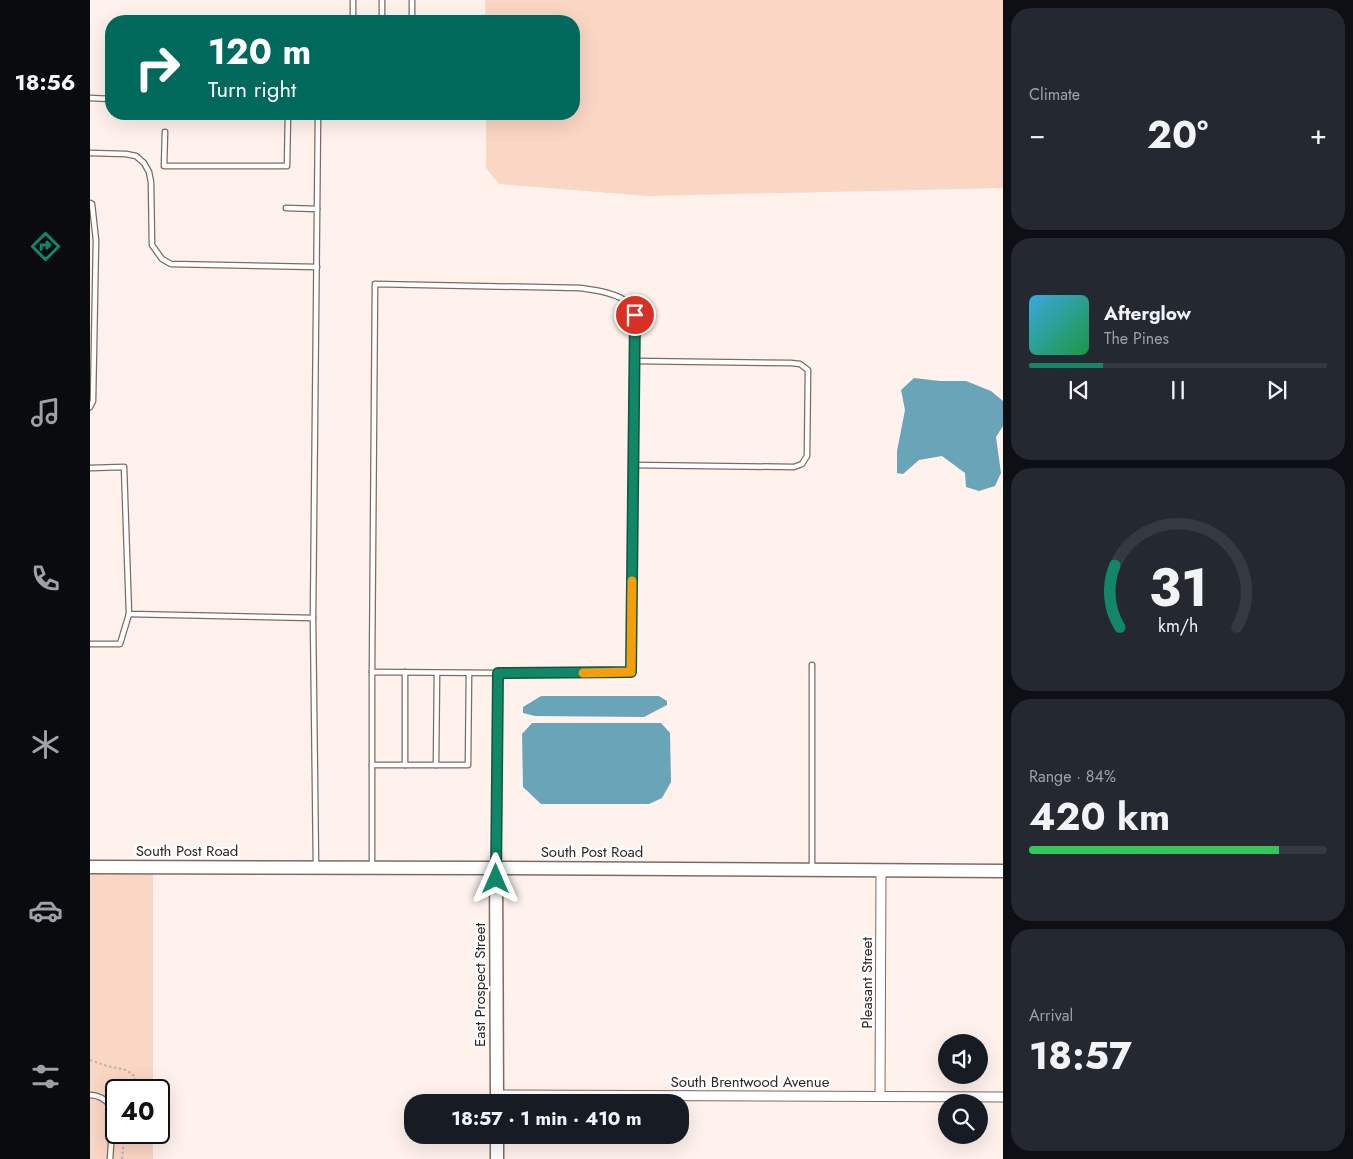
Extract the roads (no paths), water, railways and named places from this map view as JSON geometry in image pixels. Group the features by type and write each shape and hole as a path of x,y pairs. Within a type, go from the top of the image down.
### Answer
{"main road":[{"name":"South Post Road","path":"90,867 1003,871"},
{"name":"East Prospect Street","path":"496,868 497,1094"},
{"path":"497,1144 497,1159"}],"street":[{"name":"Pleasant Street","path":"880,1096 881,871"},
{"name":"South Brentwood Avenue","path":"689,1097 1003,1097"}],"lane":[{"path":"352,15 353,0"},
{"path":"382,0 382,15"},
{"path":"412,0 412,15"},
{"path":"90,98 105,98"},
{"path":"165,132 164,166 287,166 288,120"},
{"path":"316,868 313,618 318,120"},
{"path":"90,153 126,154 136,156 144,163 149,172 151,182 152,245 162,259 171,264 317,267"},
{"path":"90,203 92,204 96,240 94,401 90,407"},
{"path":"286,208 317,208"},
{"path":"372,672 631,672 635,315 628,303 618,297 580,288 375,284 372,672 372,868"},
{"path":"634,361 791,362 800,364 808,370 807,456 802,464 794,467 634,465"},
{"path":"90,468 124,467 129,614 120,644 90,644"},
{"path":"129,614 313,618"},
{"path":"812,665 812,870"},
{"path":"405,672 405,765"},
{"path":"436,765 437,672"},
{"path":"372,765 468,766 469,673"},
{"path":"496,868 498,673"},
{"path":"90,1095 106,1099 111,1106 110,1159"}],"water":[{"path":"914,378 966,381 991,391 1003,401 1003,426 996,437 1001,473 995,486 979,491 966,487 965,473 942,456 919,460 903,474 897,473 897,451 905,410 901,390"},
{"path":"541,696 659,696 667,701 667,705 644,717 535,716 523,713 523,707"},
{"path":"532,723 661,723 670,733 671,782 662,798 649,804 541,804 523,787 522,734"}]}
